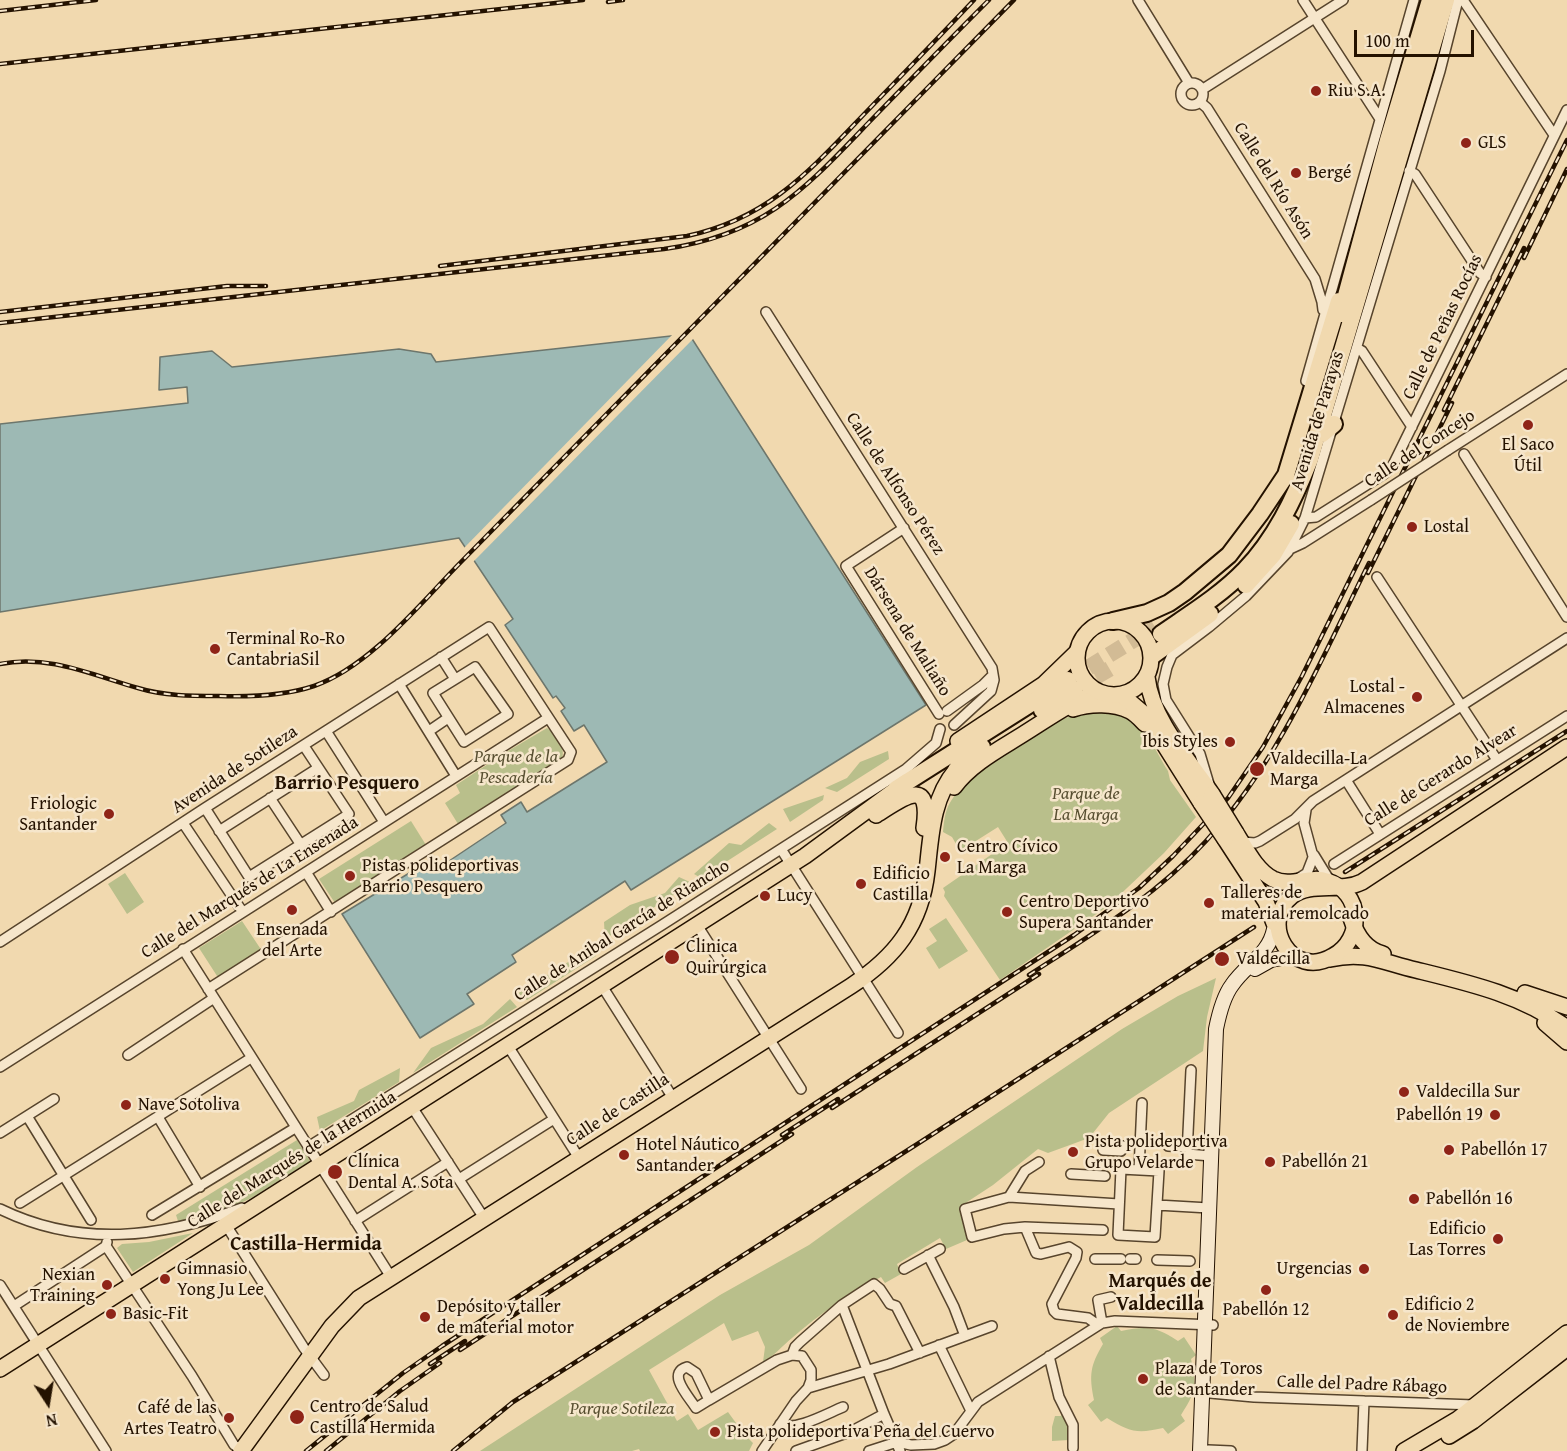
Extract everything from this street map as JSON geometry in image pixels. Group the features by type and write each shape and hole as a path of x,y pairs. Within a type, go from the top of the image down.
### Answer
{"highway":[{"path":"1158,630 1211,600 1246,570 1274,533 1298,490 1310,459 1430,0"},
{"path":"1113,621 1147,613 1169,603 1229,555 1286,475 1328,334 1373,222 1446,0"},
{"path":"1152,656 1246,584 1273,555 1285,536 1328,429 1366,289 1373,222"},
{"path":"1260,514 1286,457 1306,381"},
{"path":"1246,584 1266,575"},
{"path":"896,789 1072,685 972,755 956,770"}],"main road":[{"path":"1113,621 1124,622 1135,627 1144,635 1152,656 1147,677 1137,689 1122,695 1110,696 1098,692 1081,676 1077,652 1085,635 1093,628 1113,621"},
{"name":"Calle del Marqués de la Hermida","path":"0,1369 412,1107 511,1051 603,985 808,854 970,733 1044,684 1077,652"},
{"path":"1147,677 1149,691 1157,713 1207,798 1237,844 1267,880 1284,888 1301,883 1335,886 1351,898 1362,940 1374,951 1489,979 1567,1007"},
{"path":"934,817 964,774 1070,704 1098,692"},
{"path":"1122,695 1143,713 1207,798"},
{"path":"1046,720 1081,706 1105,705 1131,712 1156,733"},
{"path":"1274,924 1282,908 1292,896 1306,889 1355,881 1408,850 1567,747"},
{"path":"1205,1451 1223,1035 1230,1003 1246,974 1264,963 1322,956 1338,947 1354,913 1373,882 1567,757"},
{"name":"Calle de Castilla","path":"241,1450 311,1355 346,1310 359,1298 863,978 883,963 909,929 919,906 925,887 934,817 943,787 956,770"},
{"path":"808,854 905,797 913,794 919,795 924,800 926,809 919,906"},
{"path":"1237,844 1287,951 1302,966 1315,967 1331,961 1362,955 1490,989 1531,1005 1567,1028"},
{"path":"1205,1451 1210,1393 1209,1325 1199,1262 1209,1208 1214,1061 1218,1019 1226,996 1261,956 1271,939 1282,899 1301,883"},
{"path":"1331,961 1346,946 1352,936 1354,913"},
{"path":"1537,998 1567,1017"},
{"path":"1518,1000 1524,1008 1567,1041"},
{"path":"1404,1451 1458,1419 1567,1333"},
{"path":"1423,1451 1473,1421 1567,1348"}],"street":[{"path":"1138,0 1189,83"},
{"path":"1303,0 1380,119"},
{"path":"1203,89 1343,0"},
{"name":"Avenida de Parayas","path":"1306,381 1414,0"},
{"name":"Avenida de Parayas","path":"1207,798 1200,754 1166,700 1163,684 1167,667 1172,655 1239,602 1266,575 1290,549 1305,518 1328,429 1357,348 1440,70 1458,0"},
{"path":"1463,0 1554,135"},
{"path":"1196,82 1203,89 1204,96 1200,102 1190,105 1184,101 1181,91 1189,83 1196,82"},
{"name":"Calle del Río Asón","path":"1200,102 1207,108 1315,279 1323,302 1323,317"},
{"name":"Calle de Peñas Rocías","path":"1305,518 1316,517 1392,467 1567,110"},
{"path":"1409,171 1415,174 1480,273 1486,277"},
{"path":"1315,279 1324,285 1334,281"},
{"name":"Calle de Alfonso Pérez","path":"766,312 988,659 993,675"},
{"path":"1357,348 1362,351 1412,427"},
{"name":"Calle del Concejo","path":"1290,549 1303,543 1567,374"},
{"path":"1464,454 1567,618"},
{"name":"Dársena de Maliaño","path":"904,528 846,566 943,712 983,685 993,675"},
{"path":"1377,577 1497,760"},
{"name":"Avenida de Sotileza","path":"0,942 489,627 548,718"},
{"path":"1237,844 1260,841 1295,819 1313,801 1567,638"},
{"path":"441,657 455,679"},
{"path":"475,667 508,714 464,742 448,718 433,693 475,667"},
{"path":"954,725 991,691 993,675"},
{"path":"399,684 456,776"},
{"name":"Calle de Gerardo Alvear","path":"1334,864 1567,716"},
{"path":"429,731 448,718"},
{"path":"208,989 568,760 571,752 548,718"},
{"name":"Calle del Marqués de La Ensenada","path":"0,1067 548,718"},
{"name":"Calle de Anibal García de Riancho","path":"308,1147 595,968 906,769 936,742 940,729"},
{"path":"326,731 357,776 384,822"},
{"path":"205,808 249,877 301,845 349,814 304,746"},
{"path":"219,831 318,768"},
{"path":"1346,780 1380,834"},
{"path":"270,798 301,845"},
{"path":"1306,810 1304,823 1314,858 1335,886"},
{"path":"183,823 243,911"},
{"path":"1237,844 1254,854 1268,871 1282,878 1291,879 1304,876 1314,858"},
{"path":"781,849 898,1033"},
{"path":"1301,883 1314,858"},
{"path":"306,872 331,912"},
{"path":"697,925 801,1089"},
{"path":"183,949 391,1277"},
{"path":"595,968 603,985 673,1098"},
{"path":"128,1055 214,998"},
{"path":"511,1051 579,1158"},
{"path":"20,1203 251,1058"},
{"path":"1191,1070 1187,1154 1211,1156"},
{"path":"0,1133 54,1099"},
{"path":"1139,1170 1133,1146 1142,1103"},
{"path":"412,1107 484,1218"},
{"path":"27,1116 91,1220"},
{"path":"158,1117 200,1187"},
{"path":"459,1179 554,1119"},
{"path":"152,1215 295,1128"},
{"path":"1103,1150 1121,1151 1121,1146 1133,1146"},
{"path":"1168,1146 1187,1147"},
{"path":"355,1221 448,1162"},
{"path":"1009,1197 1025,1171 1039,1162"},
{"path":"1111,1231 1119,1204 1118,1176 1121,1169 1159,1171 1155,1237 1118,1235 1111,1231 1025,1227 1004,1229 972,1237 966,1209 1009,1197 1119,1204"},
{"path":"1071,1174 1105,1176"},
{"path":"14,1306 108,1241 184,1227 266,1200"},
{"path":"1157,1205 1209,1208"},
{"path":"0,1209 33,1222 108,1241 132,1286 192,1376 234,1445 241,1450"},
{"path":"226,1225 304,1348 324,1375"},
{"path":"1025,1227 1036,1253 1041,1254 1070,1247 1075,1250 1076,1258 1052,1304 1052,1309 1057,1314 1088,1318 1100,1324"},
{"path":"1059,1228 1064,1248"},
{"path":"904,1269 940,1249"},
{"path":"928,1255 954,1307 964,1336"},
{"path":"1095,1259 1129,1259"},
{"path":"1157,1260 1199,1262"},
{"path":"792,1355 800,1342 842,1305 873,1284 880,1289 890,1305 896,1306 920,1353"},
{"path":"0,1285 106,1451"},
{"path":"1100,1324 1098,1300 1111,1297"},
{"path":"842,1305 899,1447"},
{"path":"869,1451 939,1443 954,1434 978,1402 1100,1324 1115,1321 1209,1325"},
{"path":"808,1388 920,1353 992,1326"},
{"path":"939,1345 970,1411"},
{"path":"710,1400 777,1360 792,1355 801,1356 809,1366 811,1380 808,1388 762,1451"},
{"path":"1048,1356 1059,1397 1073,1425 1072,1448"},
{"name":"Calle del Padre Rábago","path":"1210,1393 1476,1405"},
{"path":"1362,1451 1364,1401"},
{"path":"780,1424 794,1426 843,1407"},
{"path":"796,1451 852,1431 884,1414"},
{"path":"1205,1451 1231,1451"}],"green space":[{"name":"Parque de La Marga","path":"1086,711 1112,712 1133,721 1153,744 1168,771 1170,780 1196,817 1164,853 1108,906 1000,980 944,896 943,888 1008,843 998,827 960,851 952,837 943,832 946,812 958,791 993,759 1048,727"},
{"name":"Parque de la Pescadería","path":"547,728 554,734 563,750 562,759 458,824 445,803 460,793 456,785"},
{"path":"888,751 889,759 837,792 825,788 847,778 860,762"},
{"path":"824,795 823,800 790,822 783,809"},
{"path":"411,821 426,845 335,903 319,879"},
{"path":"769,823 777,829 701,878 694,874 729,843 741,845"},
{"path":"125,873 144,902 127,914 108,884"},
{"path":"679,877 692,883 605,939 604,922 630,905 665,893"},
{"path":"946,918 968,951 939,969 926,948 937,941 929,929"},
{"path":"242,921 262,951 219,979 199,948"},
{"path":"589,949 596,956 527,1000 517,994"},
{"name":"Parque Sotileza","path":"1216,978 1207,1017 1203,1051 1109,1113 1089,1138 1048,1153 1038,1149 993,1185 961,1206 967,1240 946,1249 940,1238 897,1264 901,1274 885,1283 881,1277 846,1297 763,1362 765,1347 758,1331 732,1341 724,1323 649,1370 677,1421 688,1414 698,1430 728,1412 753,1443 749,1451 640,1451 639,1449 632,1451 480,1451 720,1295 809,1245 917,1167 1122,1029 1178,996"},
{"path":"510,999 517,1007 413,1073 431,1048 483,1024"},
{"path":"400,1068 399,1082 320,1131 317,1117 354,1101 359,1090"},
{"path":"297,1140 310,1161 233,1207 179,1224 176,1215"},
{"path":"193,1233 133,1272 117,1248 122,1244 149,1242"},
{"name":"Plaza de Toros de Santander","path":"1117,1326 1121,1331 1151,1328 1178,1341 1184,1337 1196,1355 1191,1359 1194,1388 1181,1415 1185,1421 1168,1434 1163,1428 1140,1431 1128,1429 1107,1418 1101,1422 1088,1405 1094,1400 1091,1384 1092,1371 1103,1344 1100,1338"},
{"path":"1061,1413 1069,1424 1069,1440 1052,1441 1055,1416 1061,1416"}],"water":[{"path":"689,334 926,705 631,890 625,881 512,955 516,962 467,994 474,1004 420,1038 342,914 429,861 435,870 437,869 506,823 501,815 521,802 527,812 607,762 584,725 574,731 561,711 565,708 556,696 553,698 505,625 513,619 459,538 0,612 0,424 188,403 187,387 159,390 160,357 212,351 232,367 399,349 431,354 436,362"}],"pier":[{"path":"689,331 695,337 472,563 463,549 674,333"}],"tunnel":[{"path":"1068,680 1155,627"},
{"path":"1075,689 1111,668"}],"railway":[{"path":"0,11 96,0"},
{"path":"0,64 583,0"},
{"path":"608,2 623,0"},
{"path":"440,266 687,236 717,228 743,217 767,203 809,170 974,0"},
{"path":"0,323 664,249 700,242 732,232 759,218 807,184 989,0"},
{"path":"0,664 18,662 53,664 158,693 188,696 267,695 291,692 314,686 354,665 374,650 410,616 1014,0"},
{"path":"306,1451 403,1373 442,1346 1074,935 1139,888 1173,856 1228,798 1263,747 1302,676 1567,140"},
{"path":"1524,258 1567,169"},
{"path":"1444,410 1524,248"},
{"path":"0,312 227,286 266,286"},
{"path":"1368,573 1452,403"},
{"path":"1029,975 1122,914 1166,880 1206,841 1232,810 1256,777 1297,708 1369,563"},
{"path":"1345,872 1567,731"},
{"path":"453,1451 513,1402 1254,927"},
{"path":"832,1108 1039,974"},
{"path":"782,1135 838,1099"},
{"path":"460,1350 792,1134"},
{"path":"430,1364 465,1341"},
{"path":"326,1451 400,1391 440,1363"}],"place":[{"name":"Riu S.A.","path":"1316,91"},
{"name":"GLS","path":"1466,143"},
{"name":"Bergé","path":"1296,173"},
{"name":"El Saco Útil","path":"1528,425"},
{"name":"Lostal","path":"1412,527"},
{"name":"Terminal Ro-Ro CantabriaSil","path":"215,649"},
{"name":"Lostal - Almacenes","path":"1417,697"},
{"name":"Ibis Styles","path":"1230,742"},
{"name":"Valdecilla-La Marga","path":"1257,769"},
{"name":"Friologic Santander","path":"109,814"},
{"name":"Centro Cívico La Marga","path":"945,857"},
{"name":"Pistas polideportivas Barrio Pesquero","path":"350,876"},
{"name":"Edificio Castilla","path":"861,884"},
{"name":"Lucy","path":"765,896"},
{"name":"Talleres de material remolcado","path":"1209,903"},
{"name":"Ensenada del Arte","path":"292,910"},
{"name":"Centro Deportivo Supera Santander","path":"1007,912"},
{"name":"Clinica Quirúrgica","path":"672,957"},
{"name":"Valdecilla","path":"1222,959"},
{"name":"Valdecilla Sur","path":"1404,1092"},
{"name":"Nave Sotoliva","path":"126,1105"},
{"name":"Pabellón 19","path":"1495,1115"},
{"name":"Pabellón 17","path":"1449,1150"},
{"name":"Pista polideportiva Grupo Velarde","path":"1073,1152"},
{"name":"Hotel Náutico Santander","path":"624,1155"},
{"name":"Pabellón 21","path":"1270,1162"},
{"name":"Clínica Dental A. Sota","path":"335,1172"},
{"name":"Pabellón 16","path":"1414,1199"},
{"name":"Edificio Las Torres","path":"1498,1239"},
{"name":"Urgencias","path":"1364,1269"},
{"name":"Gimnasio Yong Ju Lee","path":"165,1279"},
{"name":"Nexian Training","path":"107,1285"},
{"name":"Pabellón 12","path":"1266,1290"},
{"name":"Basic-Fit","path":"111,1314"},
{"name":"Edificio 2 de Noviembre","path":"1393,1315"},
{"name":"Depósito y taller de material motor","path":"425,1317"},
{"name":"Plaza de Toros de Santander","path":"1143,1379"},
{"name":"Centro de Salud Castilla Hermida","path":"297,1417"},
{"name":"Café de las Artes Teatro","path":"229,1418"},
{"name":"Pista polideportiva Peña del Cuervo","path":"715,1432"}],"district":[{"name":"Barrio Pesquero","path":"347,784"},
{"name":"Castilla-Hermida","path":"306,1245"},
{"name":"Marqués de Valdecilla","path":"1160,1294"}]}
